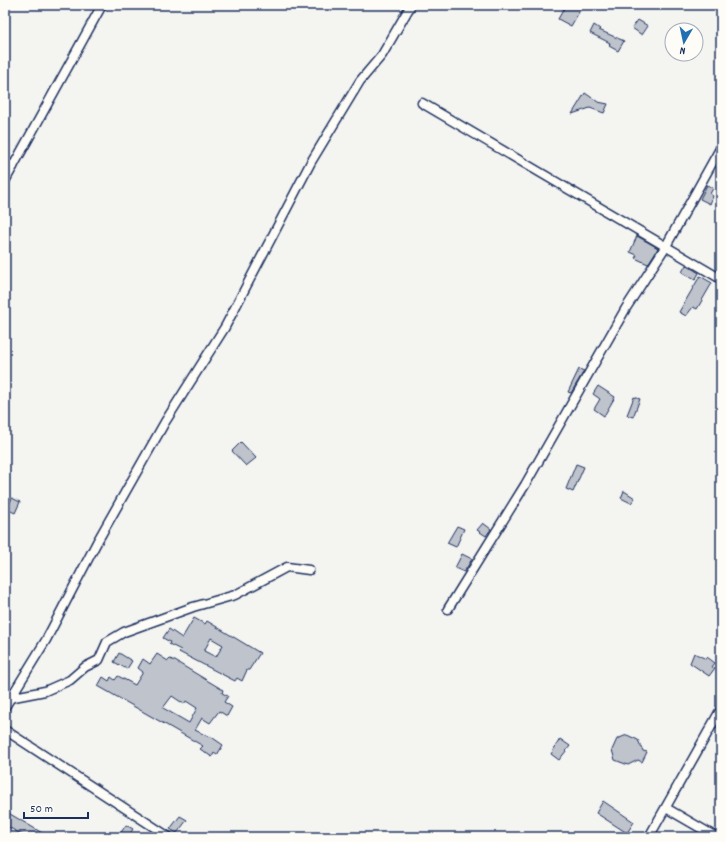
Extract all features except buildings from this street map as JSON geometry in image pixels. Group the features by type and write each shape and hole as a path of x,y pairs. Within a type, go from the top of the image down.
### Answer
{"street":[{"path":"5,181 102,5"},
{"path":"5,707 9,698 46,640 97,542 165,422 225,327 311,162 360,81 382,55 411,5"},
{"path":"422,103 721,279"},
{"path":"448,609 525,485 626,308 666,246 721,147"},
{"path":"5,162 13,167"},
{"path":"9,698 45,691 70,680 85,668 99,660 104,652 106,643 124,632 193,606 235,595 287,567 309,570"},
{"path":"649,837 721,709"},
{"path":"5,730 169,837"},
{"path":"666,808 716,837"}]}
